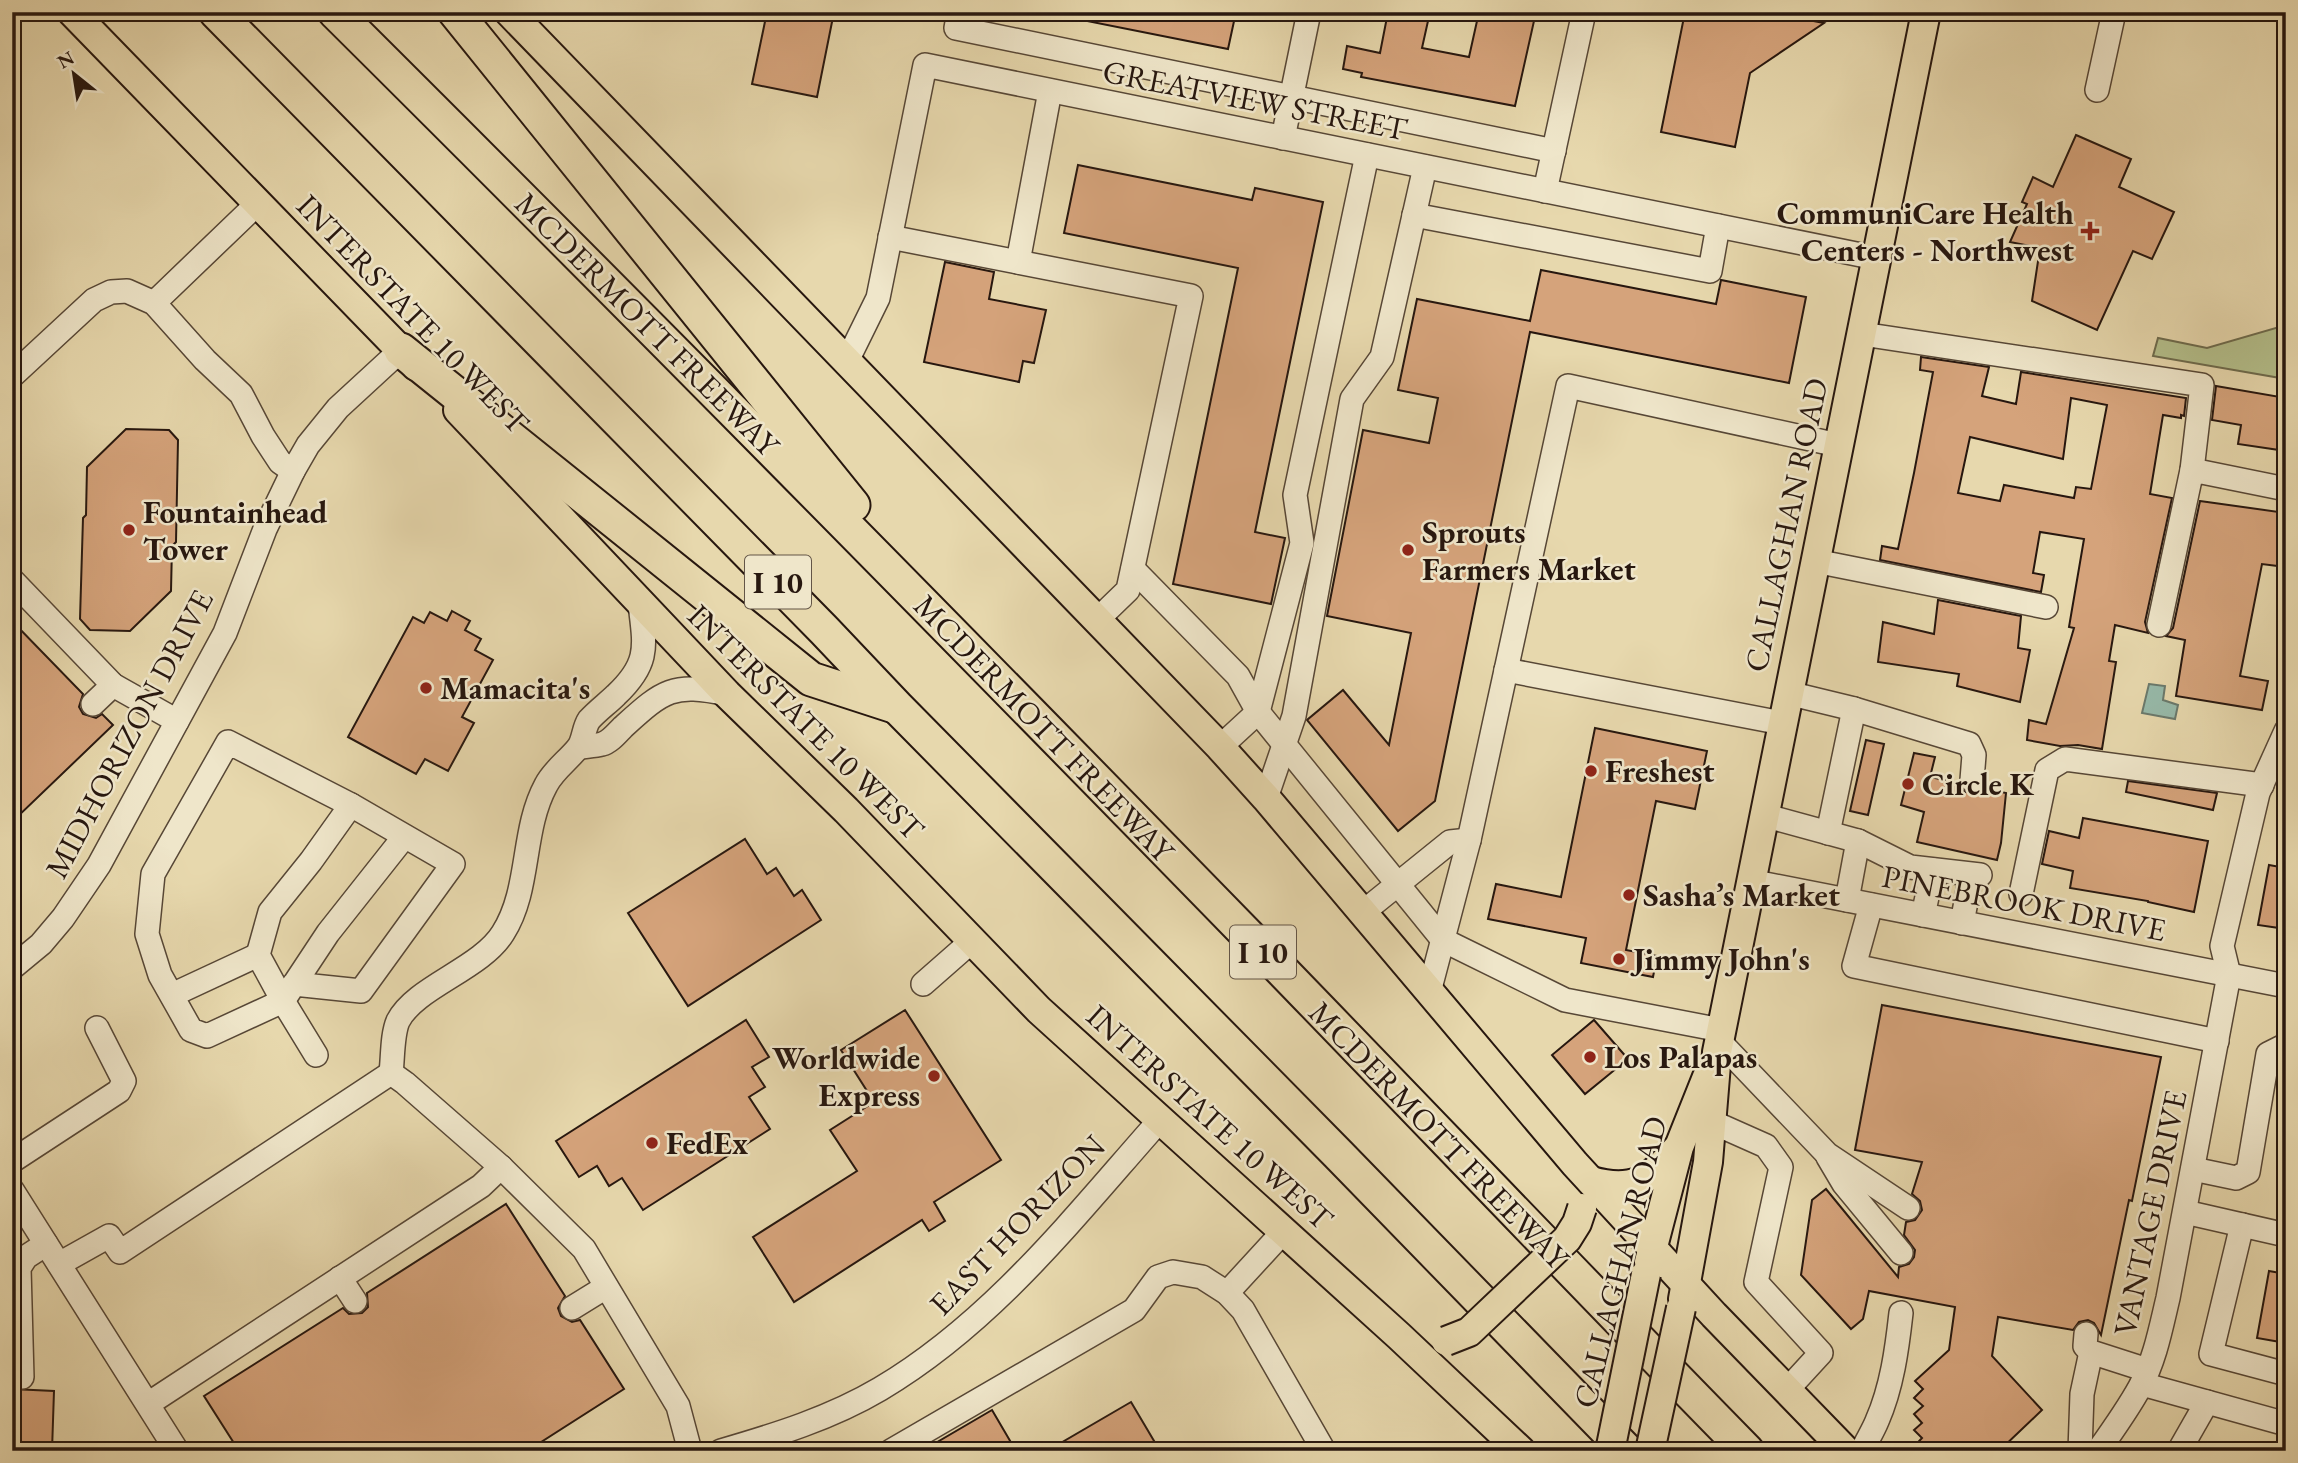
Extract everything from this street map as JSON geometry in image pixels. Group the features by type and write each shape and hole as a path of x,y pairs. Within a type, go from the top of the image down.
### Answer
{"highway":[{"name":"I 10","path":"216,12 1627,1451"},
{"name":"MCDERMOTT FREEWAY","path":"335,12 611,285 1746,1451"},
{"path":"455,12 697,315 994,677"},
{"path":"401,350 811,679 897,707"}],"main road":[{"name":"INTERSTATE 10 WEST","path":"72,12 401,350 726,694 846,810 1040,1010 1399,1336 1521,1451"},
{"path":"509,12 1220,747 1583,1172 1649,1261 1787,1390 1846,1451"},
{"name":"CALLAGHAN ROAD","path":"1650,1451 1684,1296 1709,1162 1719,1041 1926,12"},
{"name":"CALLAGHAN ROAD","path":"1610,1451 1649,1261 1679,1147 1719,1041"},
{"path":"1583,1172 1614,1187 1640,1182 1653,1175 1679,1147"},
{"path":"1399,1336 1425,1343 1446,1341 1469,1332 1567,1239 1583,1208 1583,1172"}],"street":[{"path":"958,12 956,28 1553,152"},
{"path":"1283,138 1309,12"},
{"path":"1545,191 1584,12"},
{"path":"2097,90 2113,12"},
{"name":"GREATVIEW STREET","path":"846,363 878,298 925,65 1876,258"},
{"path":"1018,262 1050,91"},
{"path":"1220,747 1258,712 1302,543 1295,495 1367,155"},
{"path":"1266,798 1294,716 1352,399 1381,357 1424,167"},
{"path":"154,303 258,203"},
{"path":"1414,215 1710,271 1718,226"},
{"path":"890,237 1191,296 1128,590 1097,620"},
{"path":"12,376 94,300 111,292 127,291 154,303 205,360 241,394 280,462 293,471"},
{"path":"1862,334 2202,385 2192,470 2159,625"},
{"name":"MIDHORIZON DRIVE","path":"12,968 41,944 99,865 225,633 265,528 308,445 338,408 401,350"},
{"path":"1429,992 1469,840 1568,386 1838,445"},
{"path":"2192,470 2286,489"},
{"path":"1815,561 2046,607"},
{"path":"1133,569 1238,676 1258,712 1443,940 1565,1000 1719,1041 1827,1154 1908,1208"},
{"path":"12,580 113,685 177,721"},
{"path":"59,1264 108,1236 120,1252 391,1073 397,1023 405,1010 478,958 503,934 515,909 535,815 546,785 580,747 587,722 631,681 638,671 643,657 644,639 640,604"},
{"path":"1506,670 1782,723"},
{"path":"93,704 113,685"},
{"path":"580,747 605,744 664,693 699,688 726,694"},
{"path":"1788,693 1854,709 1969,744 1974,755 1972,780"},
{"path":"1828,833 1854,709"},
{"name":"VANTAGE DRIVE","path":"2098,1451 2120,1422 2144,1377 2162,1324 2229,975 2222,946 2262,785 2286,731"},
{"path":"229,742 351,805 453,863 361,991 288,993 206,1036 191,1030 160,975 147,934 153,874 229,742"},
{"path":"2021,894 2047,770 2065,758 2262,785"},
{"path":"258,956 270,912 351,805"},
{"path":"1763,815 1858,841 1910,867 1959,869"},
{"path":"288,993 328,933 404,837"},
{"path":"1362,913 1450,842 1469,840"},
{"path":"1847,900 1858,841"},
{"path":"1923,915 1959,869"},
{"path":"1959,869 1962,923"},
{"name":"PINEBROOK DRIVE","path":"1750,881 2286,986"},
{"path":"1871,905 1854,966 2217,1041"},
{"path":"923,984 972,941"},
{"path":"258,956 288,993 316,1055"},
{"path":"172,995 258,956"},
{"path":"12,1161 124,1086 124,1081 97,1028"},
{"path":"2193,1169 2236,1178 2248,1172 2268,1054 2282,1046 2286,1047"},
{"path":"391,1073 501,1167 584,1249 678,1406 690,1451"},
{"name":"EAST HORIZON","path":"721,1451 787,1432 844,1407 879,1390 933,1355 994,1303 1039,1258 1160,1120"},
{"path":"1712,1122 1766,1146 1781,1167 1756,1282 1821,1353 1787,1390"},
{"path":"1827,1154 1844,1184 1901,1253"},
{"path":"148,1404 481,1186 501,1167"},
{"path":"12,1190 177,1451"},
{"path":"2185,1212 2286,1236"},
{"path":"2242,1225 2211,1354 2286,1374"},
{"path":"1227,1293 1284,1231"},
{"path":"22,1377 19,1268 26,1257 46,1244"},
{"path":"891,1451 1134,1310 1158,1277 1173,1272 1202,1277 1227,1293 1243,1310 1324,1451"},
{"path":"340,1278 355,1301"},
{"path":"572,1308 606,1287"},
{"path":"1862,1451 1877,1422 1887,1391 1896,1357 1901,1313"},
{"path":"2080,1451 2082,1394 2088,1343 2144,1377 2207,1402 2286,1424"},
{"path":"2179,1451 2207,1402"}],"green space":[{"path":"2286,325 2286,379 2153,356 2158,338 2207,348"}],"shaded area":[{"path":"2149,684 2165,686 2163,700 2178,705 2175,719 2142,713"}],"building":[{"path":"767,12 834,12 817,97 752,84"},
{"path":"1083,12 1236,12 1228,49 1082,20"},
{"path":"1388,12 1430,12 1422,48 1469,57 1479,12 1536,12 1515,106 1361,77 1362,73 1343,69 1347,46 1380,53"},
{"path":"1685,12 1767,12 1824,23 1750,73 1735,147 1661,132"},
{"name":"CommuniCare Health Centers - Northwest","path":"2076,135 2131,159 2119,187 2174,212 2152,259 2133,251 2097,330 2032,301 2040,248 2010,242 2027,204 2022,202 2033,177 2053,187"},
{"path":"1078,165 1252,200 1255,188 1323,202 1255,532 1285,538 1271,604 1173,584 1238,268 1064,233"},
{"path":"945,262 994,272 989,299 1046,310 1034,363 1023,361 1019,382 924,362"},
{"path":"1541,270 1716,304 1721,280 1806,297 1789,383 1530,332 1435,801 1398,831 1307,720 1343,690 1389,745 1411,633 1327,616 1363,430 1429,443 1438,398 1398,390 1417,299 1530,321"},
{"path":"1921,357 1989,367 1982,396 2016,404 2021,372 2186,398 2184,416 2181,415 2181,418 2163,415 2150,494 2172,498 2145,622 2148,633 2115,625 2109,661 2116,662 2102,749 2027,740 2029,720 2046,724 2074,628 2069,627 2084,539 2040,532 2033,573 2044,575 2041,592 1880,560 1882,546 1898,549 1914,473 1933,372 1920,370","holes":["2071,398 2107,405 2091,489 2076,487 2074,498 2004,485 2000,501 1958,493 1970,437 2063,459"]},
{"path":"2216,386 2286,398 2286,451 2238,444 2241,425 2212,420"},
{"name":"Fountainhead Tower","path":"126,429 169,430 178,440 176,542 172,546 171,591 130,631 90,630 80,619 87,467"},
{"path":"2200,501 2286,513 2286,567 2262,564 2240,676 2268,681 2262,710 2176,696 2185,640 2166,636 2173,628"},
{"path":"1938,600 2021,616 2018,648 2030,650 2020,702 1957,686 1959,674 1878,662 1883,622 1934,634"},
{"name":"Mamacita's","path":"452,611 470,621 465,630 481,639 475,650 493,660 462,717 474,723 448,771 425,759 416,774 348,737 413,617 424,623 430,612 447,621"},
{"path":"12,621 83,694 79,707 83,714 96,718 102,714 113,725 12,822"},
{"path":"1595,728 1707,751 1695,809 1656,801 1626,950 1657,956 1653,977 1581,963 1586,938 1488,919 1496,884 1561,897"},
{"path":"1866,740 1884,744 1868,815 1850,811"},
{"path":"1914,753 1935,757 1930,777 1959,783 1965,792 1977,793 1983,788 2006,793 1997,860 1917,842 1924,812 1901,805"},
{"path":"2128,781 2217,793 2213,810 2126,792"},
{"path":"2083,818 2208,841 2194,912 2070,888 2073,871 2042,864 2049,831 2079,838"},
{"path":"745,839 767,874 776,868 794,896 802,890 821,920 688,1006 628,913"},
{"path":"2269,865 2286,868 2286,929 2258,925"},
{"path":"1882,1005 2161,1057 2101,1335 2094,1323 2088,1320 2079,1322 2073,1330 1998,1317 1992,1356 2042,1410 1999,1451 1910,1451 1922,1438 1914,1430 1922,1423 1914,1414 1923,1406 1914,1398 1923,1389 1915,1381 1949,1350 1955,1307 1869,1291 1863,1319 1851,1329 1801,1275 1812,1200 1826,1189 1898,1277 1899,1267 1909,1264 1914,1257 1915,1250 1904,1235 1906,1222 1915,1220 1922,1210 1920,1201 1912,1194 1922,1162 1855,1150"},
{"path":"905,1010 1001,1160 934,1202 945,1221 929,1231 922,1220 794,1302 753,1237 857,1171 830,1130 874,1102 841,1050"},
{"path":"746,1020 769,1057 752,1067 765,1087 749,1097 770,1129 643,1210 622,1178 609,1186 597,1166 579,1177 556,1141"},
{"name":"Los Palapas","path":"1594,1020 1628,1059 1585,1094 1552,1055"},
{"path":"506,1204 565,1296 558,1308 561,1316 572,1322 580,1320 624,1389 527,1451 239,1451 204,1396 343,1308 349,1314 362,1313 368,1307 367,1293"},
{"path":"2269,1271 2286,1274 2286,1343 2257,1338"},
{"path":"12,1389 54,1391 52,1451 12,1451"},
{"path":"1131,1402 1160,1451 1047,1451"},
{"path":"992,1410 1016,1451 922,1451"}],"place":[{"name":"CommuniCare Health Centers - Northwest","path":"2090,231"},
{"name":"Fountainhead Tower","path":"129,530"},
{"name":"Sprouts Farmers Market","path":"1408,550"},
{"name":"Mamacita's","path":"426,688"},
{"name":"Freshest","path":"1591,771"},
{"name":"Circle K","path":"1908,784"},
{"name":"Sasha’s Market","path":"1629,895"},
{"name":"Jimmy John's","path":"1619,959"},
{"name":"Los Palapas","path":"1590,1057"},
{"name":"Worldwide Express","path":"934,1076"},
{"name":"FedEx","path":"652,1143"}]}
